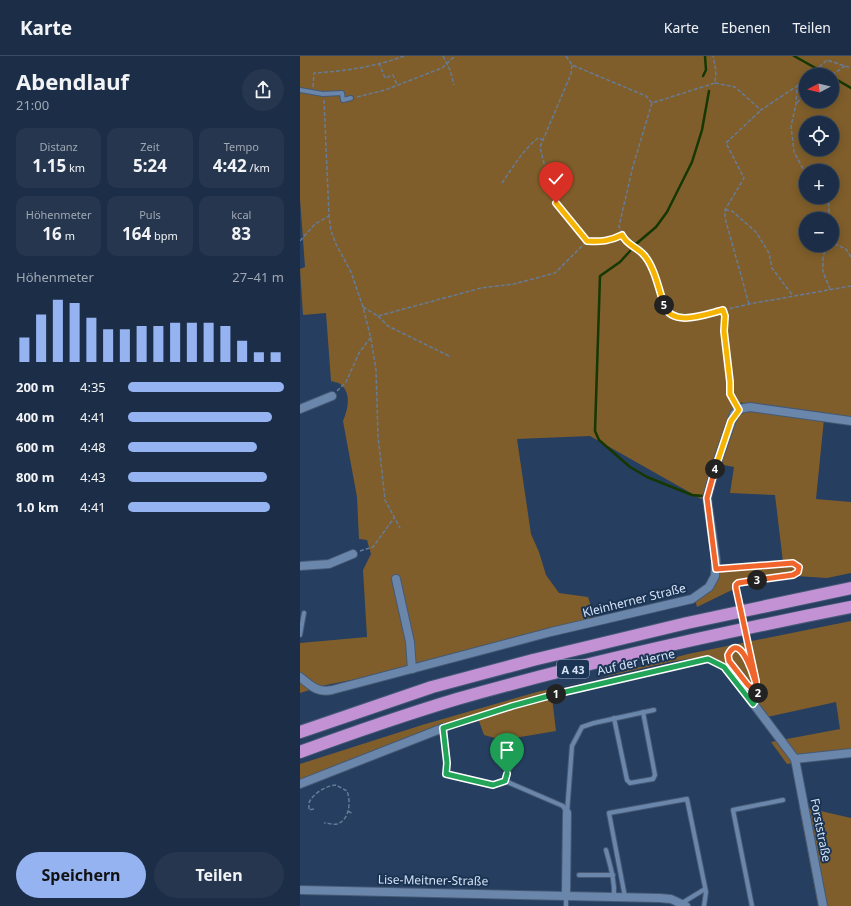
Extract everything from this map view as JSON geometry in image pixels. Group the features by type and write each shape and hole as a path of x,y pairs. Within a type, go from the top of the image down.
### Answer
{"highway":[{"name":"A 43","path":"300,732 432,687 533,660 680,624 851,588"},
{"name":"A 43","path":"300,752 358,731 457,699 554,673 715,635 851,607"}],"street":[{"path":"300,409 332,396"},
{"path":"739,410 750,407 851,421"},
{"name":"Kleinherner Straße","path":"300,677 317,690 323,692 551,632 692,599 709,587 715,576 716,569 707,498 716,465 731,421 739,410"},
{"path":"300,566 329,564 353,554"},
{"path":"396,579 410,642 412,669"},
{"path":"734,678 795,759 851,753"},
{"path":"300,784 443,728"},
{"name":"Forststraße","path":"795,759 823,906"},
{"path":"566,895 567,813"},
{"name":"Lise-Meitner-Straße","path":"300,890 625,897 671,899 684,905"}],"lane":[{"path":"300,90 324,94 342,93 343,100 351,98"},
{"path":"300,634 304,613"},
{"path":"567,813 572,746 582,727 614,718 654,710"},
{"path":"614,718 627,780 630,783 653,779 655,775 643,712"},
{"path":"443,728 447,763 446,774 493,785 505,781 562,806 567,813"},
{"path":"505,781 515,757 515,743"},
{"path":"625,897 610,813 686,799 705,889 704,906"},
{"path":"752,906 733,810 783,800"},
{"path":"606,850 615,886 614,897"},
{"path":"579,876 613,875"},
{"path":"684,905 705,889"},
{"path":"566,895 566,906"}],"path":[{"path":"313,92 314,74 344,72 404,56"},
{"path":"443,56 448,64 454,85"},
{"path":"351,98 385,90 442,68 455,56"},
{"path":"566,56 572,65 646,96 652,103"},
{"path":"713,56 716,71 716,83"},
{"path":"826,56 827,60"},
{"path":"827,60 851,68"},
{"path":"818,68 827,60"},
{"path":"380,63 385,78 393,75 397,86"},
{"path":"572,65 571,74 540,148 551,192 556,203 587,241 598,242 611,240 622,235"},
{"path":"839,70 845,66"},
{"path":"652,103 716,83 735,87 761,110"},
{"path":"797,86 796,104 791,126 794,152 801,164"},
{"path":"749,304 725,218 725,210 744,178 726,143 761,110 797,86"},
{"path":"324,94 329,216 331,231 336,244 351,272 371,337 376,370 378,436 385,500 400,528"},
{"path":"796,104 799,100"},
{"path":"652,103 625,196 619,226 622,235 630,245 642,253 650,265 665,308 669,314 679,318 696,316 749,304 851,286"},
{"path":"502,183 530,144 538,138 543,140"},
{"path":"725,210 732,211 756,232 770,253 772,268 793,296"},
{"path":"300,241 315,224 329,216"},
{"path":"378,316 481,288 514,284 555,273 587,241"},
{"path":"839,246 846,249 851,257"},
{"path":"824,252 823,272 830,289"},
{"path":"363,307 378,316 388,326 451,357"},
{"path":"723,310 725,316 724,331 730,394 739,410"},
{"path":"332,396 346,382 360,353 371,337"},
{"path":"353,554 373,547 394,518"},
{"path":"716,569 793,563 799,567 798,572 793,575 738,583 736,585 756,681 756,684 754,687 750,687 747,684 729,661 728,655 732,649 737,649 743,653 750,664 757,685 758,697 753,704"},
{"name":"Auf der Herne","path":"443,728 548,696 708,659 724,667 734,678"},
{"path":"314,809 308,810 309,803 327,787 334,785 343,788 348,793 348,811 340,823 324,823"},
{"path":"348,811 353,814"}],"shaded area":[{"path":"300,56 851,56 851,417 744,406 742,402 734,407 736,410 705,501 590,436 517,439 531,534 539,552 546,575 559,593 588,597 595,618 397,671 326,685 300,693 300,643 367,637 363,570 371,554 367,540 359,539 357,497 343,421 348,396 340,384 331,381 326,313 303,315 300,269 305,267 300,199"},
{"path":"754,410 824,419 816,499 851,502 851,573 827,578 795,576 801,570 800,564 795,561 783,562 775,495 730,493 734,467 719,464 737,416 747,411"},
{"path":"794,565 797,568 794,572 738,581 734,586 734,589 697,607 695,600 718,571 755,568 761,569"},
{"path":"851,621 851,755 787,764 771,742 840,729 836,702 767,717 738,678 728,668 718,660 706,656 670,662 551,689 556,731 502,740 484,735 479,721 432,733 300,787 300,764 422,725 537,692 599,678 688,654"},
{"path":"799,806 851,818 851,906 818,906"}],"waterway":[{"path":"703,76 706,70 705,56"},
{"path":"794,56 815,68"},
{"path":"839,81 851,88"},
{"path":"636,244 656,227 667,212 692,162 702,130 709,91"},
{"path":"630,251 620,262 600,276 595,431 599,440 630,467 647,477 692,495 703,496"}],"route":[{"path":"507,774 505,781 493,785 446,774 446,746 443,728 548,696 708,659 724,667 753,704 758,697 757,685 754,676 750,664 739,649 732,649 728,654 728,657 729,661 747,684 752,688 754,687 756,684 756,681 736,585 742,582 793,575 797,573 800,568 798,565 793,563 716,569 707,498 716,465 731,421 734,414 739,410 730,394 724,331 725,316 723,310 679,318 669,314 665,308 650,265 642,253 630,245 622,235 611,240 598,242 587,241 556,203"}]}
